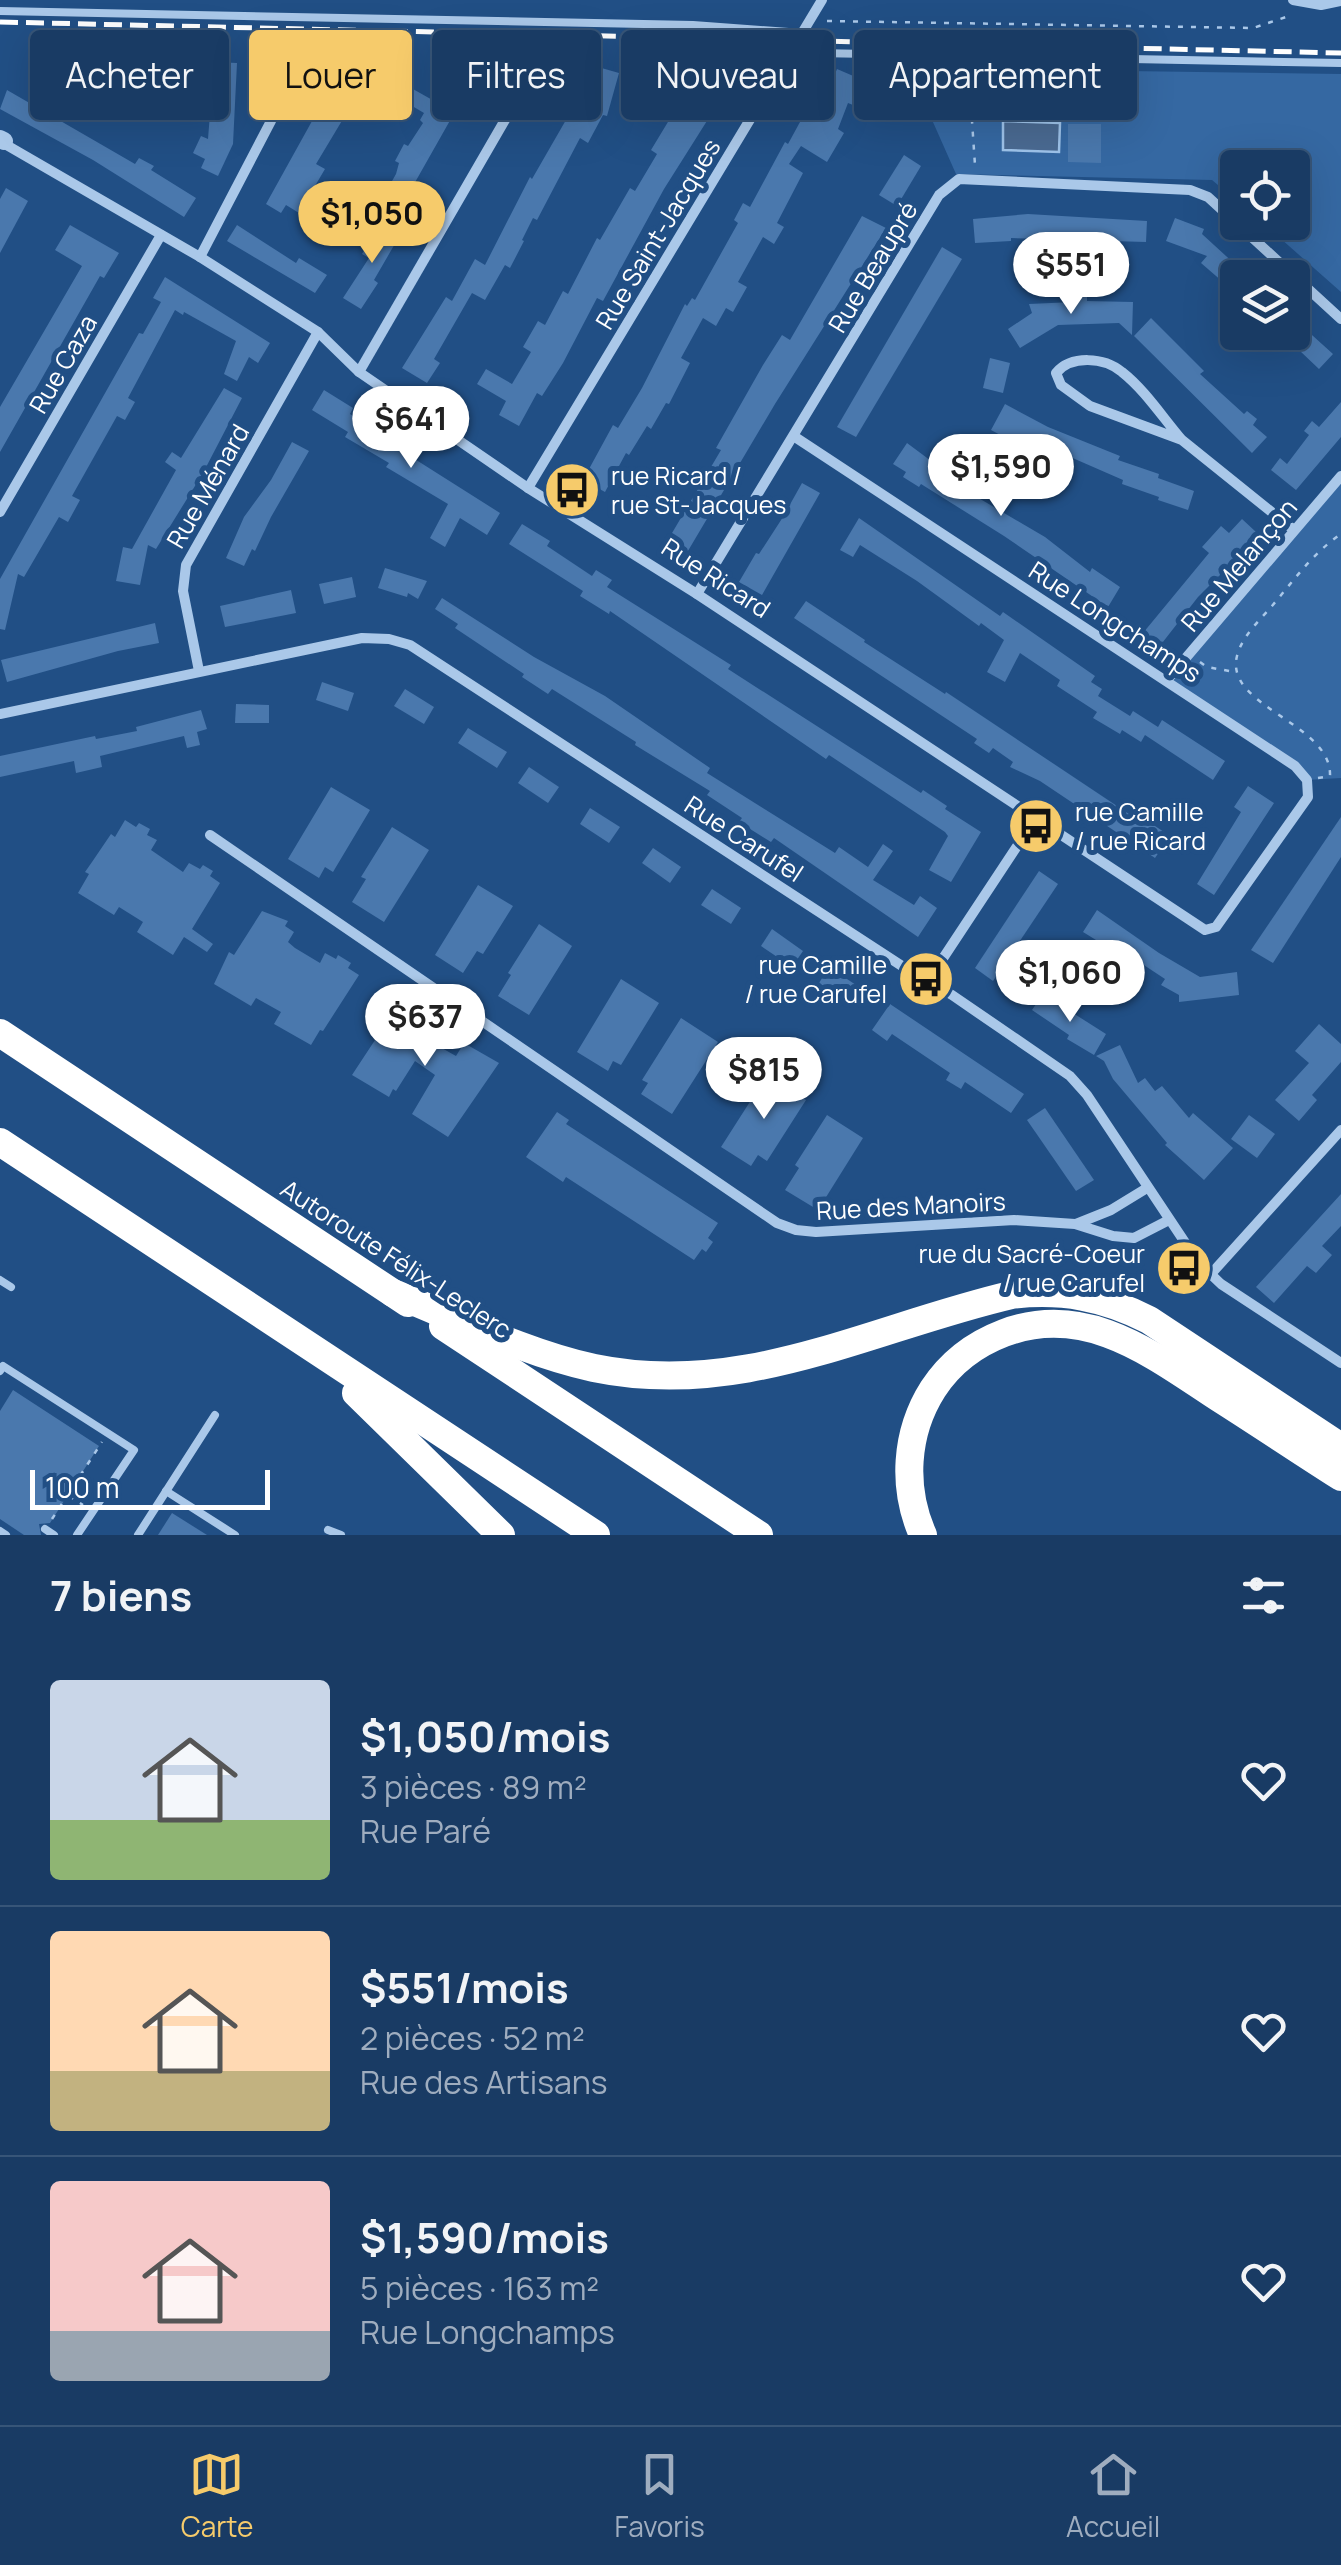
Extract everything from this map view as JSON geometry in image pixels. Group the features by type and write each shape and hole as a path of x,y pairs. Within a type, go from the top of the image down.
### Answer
{"highway":[{"name":"Autoroute Félix-Leclerc","path":"0,1034 759,1535"},
{"path":"0,1142 596,1535"},
{"path":"393,1293 565,1360 616,1372 686,1377 769,1366 1011,1295 1079,1294 1150,1320 1341,1446"},
{"path":"923,1535 912,1504 909,1459 920,1416 932,1390 953,1364 980,1344 1009,1331 1042,1324 1088,1326 1137,1345 1341,1477"},
{"path":"302,1342 502,1535"}],"street":[{"name":"Rue Saint-Jacques","path":"804,30 822,0"},
{"path":"1293,0 1321,5 1341,1"},
{"path":"200,257 270,120"},
{"path":"359,372 505,120"},
{"name":"Rue Saint-Jacques","path":"528,488 749,120"},
{"name":"Rue Ricard","path":"1,143 200,257 318,332 359,372 528,488 697,594 1204,930 1216,927 1308,796 1307,780"},
{"name":"Rue Beaupré","path":"697,594 939,195 959,179 1190,190 1216,204 1341,319"},
{"name":"Rue Caza","path":"0,512 161,236"},
{"name":"Rue Ménard","path":"199,671 183,591 186,566 318,332"},
{"path":"1182,440 1090,406 1061,385 1056,373 1063,364 1086,359 1120,370 1182,440 1294,530"},
{"name":"Rue Longchamps","path":"796,436 1295,766 1307,780"},
{"name":"Rue Melançon","path":"1167,680 1341,476"},
{"name":"Rue Carufel","path":"0,714 362,638 410,645 928,981 1078,1084 1210,1274 1341,1363"},
{"path":"928,981 1035,819"},
{"name":"Rue des Manoirs","path":"210,835 777,1223 816,1232 1014,1220 1075,1224 1134,1238 1169,1220"},
{"path":"1210,1274 1341,1130"},
{"name":"Rue des Manoirs","path":"1075,1224 1110,1210 1147,1188"}],"lane":[{"path":"0,11 661,24 755,30"},
{"path":"834,52 1341,62"},
{"path":"0,1280 11,1287"},
{"path":"1,1366 134,1450 77,1535"},
{"path":"154,1535 140,1531 215,1415"},
{"path":"166,1491 235,1535"},
{"path":"328,1530 342,1535"}],"path":[{"path":"810,20 1253,28 1321,5"},
{"path":"971,120 977,180"},
{"path":"1307,780 1330,776 1327,755 1254,696 1236,672 1238,652 1322,546 1341,534"},
{"path":"1190,653 1207,667 1236,672"},
{"path":"51,1520 103,1440"},
{"path":"68,1495 93,1512"}],"shaded area":[{"path":"1137,71 1341,74 1341,292 1310,265 1310,260 1305,260 1282,240 1310,240 1310,150 1220,150 1220,187 1212,180 956,174 932,120 1137,120"},
{"path":"1003,121 1060,123 1059,152 1003,150"},
{"path":"1341,476 1341,778 1307,780 1167,680"}],"building":[{"path":"229,63 237,63 233,144 218,176 201,168 205,159 193,153 201,136 208,139 209,120 229,120"},
{"path":"601,68 619,73 607,116 601,119"},
{"path":"837,69 854,76 854,105 848,103 838,129 844,133 827,162 801,146 789,164 803,173 777,223 784,227 774,244 763,237 738,282 747,287 733,312 726,308 716,326 703,318 681,358 690,363 669,404 666,403 651,429 647,426 629,455 626,453 605,492 583,480 613,425 618,428 642,388 685,304 695,300 738,223 734,220 743,203 750,207 785,142 788,144 801,120 834,120"},
{"path":"412,88 432,100 432,120 450,120 392,223 374,213 396,174 399,163 395,161 404,144 408,146 423,123 420,120 424,113 412,106"},
{"path":"7,90 30,103 30,120 59,120 135,164 139,158 154,166 151,170 196,198 184,217 93,160 0,109"},
{"path":"313,120 342,120 316,164 325,169 299,213 286,205 281,213 266,204"},
{"path":"566,120 600,120 588,143 580,138 537,220 533,218 510,268 505,265 485,300 472,293 434,359 440,363 427,383 402,368 446,297 452,301 475,259 485,265"},
{"path":"669,120 708,120 664,189 603,301 597,298 563,363 542,396 537,393 519,426 499,415 506,401 477,384 486,369 512,384 531,352 523,347 538,321 545,325 563,291 568,294 597,238 600,240 630,188 635,191 657,154 651,150"},
{"path":"1068,124 1101,124 1101,163 1068,162"},
{"path":"904,155 921,166 897,206 879,195"},
{"path":"6,188 28,201 0,253 0,199"},
{"path":"1028,214 1147,221 1146,242 1011,238 975,243 973,219"},
{"path":"862,216 886,228 682,561 662,550 721,450 716,448 763,365 782,335 790,340"},
{"path":"1175,218 1204,229 1202,234 1230,260 1220,260 1220,279 1201,263 1207,256 1166,241"},
{"path":"379,224 400,235 361,309 343,298 369,258 362,254"},
{"path":"70,225 119,253 104,278 100,276 0,452 0,407 82,266 55,250"},
{"path":"237,225 296,263 299,258 327,275 315,293 227,241"},
{"path":"942,247 962,259 856,437 837,427"},
{"path":"165,277 270,343 258,363 249,357 237,381 224,374 236,341 175,310 128,398 135,402 125,420 117,416 72,496 80,500 68,522 59,517 24,577 18,574 5,630 0,629 0,579 139,333 143,334 161,302 153,298"},
{"path":"1073,296 1087,296 1087,301 1133,302 1132,335 1119,323 1058,325 1020,348 1008,329 1032,313 1029,304 1073,302"},
{"path":"1151,318 1204,371 1200,374 1244,414 1247,411 1257,419 1253,425 1267,437 1252,453 1134,336"},
{"path":"1310,333 1333,354 1319,369 1299,350 1310,350"},
{"path":"990,358 1010,363 1003,393 983,388"},
{"path":"224,388 242,398 203,473 156,549 148,545 140,585 116,581 123,547 132,549 176,470 165,462 172,452 181,458"},
{"path":"324,390 353,408 350,414 393,440 391,444 500,513 487,535 460,518 445,547 430,538 448,504 386,467 389,463 345,437 348,432 312,410"},
{"path":"1341,402 1341,437 1296,490 1271,470 1280,458 1287,464 1309,435 1304,431 1312,421 1319,427"},
{"path":"1005,404 1048,427 1120,456 1118,460 1194,491 1188,510 1122,484 1123,480 1068,456 1067,460 1032,446 1021,466 995,452 1004,437 991,430"},
{"path":"292,442 309,451 255,551 252,549 244,566 226,558 244,517"},
{"path":"907,443 958,481 977,450 991,459 970,493 1045,537 1090,572 1092,568 1120,587 1108,607 1004,536 921,484 919,487 903,477 906,472 893,464"},
{"path":"802,483 820,493 762,595 739,582"},
{"path":"859,518 1095,676 1091,682 1102,689 1098,696 1130,716 1133,711 1158,727 1162,720 1225,761 1213,780 1145,735 1141,742 1093,718 1097,712 1057,686 1060,680 1020,653 1005,682 987,672 1004,640 860,545 853,557 840,550"},
{"path":"1242,519 1256,532 1246,544 1249,546 1198,597 1159,647 1143,633 1209,553 1202,547 1221,526 1229,533"},
{"path":"522,524 550,541 547,546 592,576 596,570 612,580 607,587 731,665 728,669 921,793 923,790 981,832 951,882 929,870 948,836 945,832 829,755 826,759 610,611 609,614 580,596 583,591 509,544"},
{"path":"385,568 427,581 418,599 408,593 407,597 378,588"},
{"path":"352,577 356,597 324,604 319,584"},
{"path":"291,590 296,613 225,627 220,606"},
{"path":"442,598 534,657 605,696 710,768 707,773 835,853 839,847 868,867 883,844 893,851 873,880 914,905 920,896 937,908 918,937 774,838 771,842 739,822 742,818 707,795 710,791 635,745 636,742 552,689 548,694 522,677 524,674 455,628 458,624 435,609"},
{"path":"806,601 1141,822 1143,818 1170,836 1155,858 1040,781 1010,767 1013,762 993,748 989,753 974,743 977,739 794,618"},
{"path":"155,623 159,643 7,682 1,660"},
{"path":"322,682 354,693 348,711 316,700"},
{"path":"405,689 434,707 424,724 394,706"},
{"path":"236,704 269,705 269,723 235,723"},
{"path":"201,710 207,729 197,732 200,745 187,748 184,736 100,756 102,767 76,773 74,761 0,777 0,756 137,731 136,727"},
{"path":"468,728 507,752 497,768 458,743"},
{"path":"529,767 559,787 548,803 518,783"},
{"path":"1248,786 1274,803 1214,895 1197,884 1241,812 1234,807"},
{"path":"331,787 370,810 333,872 325,867 319,878 288,859"},
{"path":"590,808 620,827 609,843 580,824"},
{"path":"1341,817 1341,857 1273,963 1251,950"},
{"path":"125,820 150,829 147,835 157,840 151,850 183,872 189,863 213,871 210,876 220,883 192,929 213,944 207,952 184,937 173,955 137,932 143,922 119,907 114,915 78,893 89,874 85,872"},
{"path":"392,827 429,850 384,922 352,902 366,879 361,877"},
{"path":"653,848 681,867 670,883 642,863"},
{"path":"1039,871 1058,884 993,981 975,968"},
{"path":"478,885 513,906 483,954 477,951 463,973 435,955"},
{"path":"712,889 741,908 731,924 701,905"},
{"path":"1097,910 1200,977 1237,972 1239,995 1179,1002 1179,995 1161,985 1165,979 1112,944 1109,948 1083,932"},
{"path":"262,911 288,921 285,926 294,932 288,942 295,948 320,963 325,953 336,959 338,955 351,963 348,968 359,975 311,1045 274,1024 281,1012 256,998 251,1006 214,984 229,952 234,955"},
{"path":"539,924 572,946 529,1015 498,996"},
{"path":"772,929 803,951 792,967 761,946"},
{"path":"829,967 859,987 849,1003 819,983"},
{"path":"621,979 659,1003 621,1065 613,1061 608,1071 577,1052"},
{"path":"1043,994 1106,1034 1094,1055 1032,1010"},
{"path":"402,999 433,1023 425,1035 431,1042 456,1056 464,1043 499,1063 448,1137 412,1114 435,1075 415,1061 389,1097 352,1075"},
{"path":"890,1004 1024,1094 1011,1113 965,1082 961,1089 946,1080 950,1073 892,1034 887,1041 872,1030"},
{"path":"681,1018 718,1042 672,1114 641,1094 648,1083 642,1080"},
{"path":"1319,1024 1341,1044 1341,1062 1312,1095 1317,1100 1299,1121 1275,1100 1309,1063 1295,1051"},
{"path":"1120,1045 1138,1083 1145,1078 1155,1091 1162,1086 1189,1118 1193,1113 1233,1148 1204,1180 1165,1145 1113,1079 1104,1061 1096,1056"},
{"path":"767,1075 806,1100 767,1161 758,1155 751,1166 721,1147"},
{"path":"1045,1108 1094,1180 1076,1191 1027,1120"},
{"path":"557,1112 569,1120 566,1124 718,1223 708,1238 713,1242 706,1252 702,1249 694,1260 566,1177 563,1182 526,1157"},
{"path":"827,1115 863,1138 818,1210 785,1190 799,1168 795,1165"},
{"path":"1249,1115 1275,1134 1257,1158 1231,1139"},
{"path":"1341,1194 1341,1226 1322,1246 1332,1255 1316,1273 1307,1266 1274,1303 1256,1287"},
{"path":"13,1390 99,1446 50,1523 39,1524 41,1535 24,1535 0,1519 0,1411"},
{"path":"172,1513 207,1535 158,1535"}],"railway":[{"path":"0,22 1341,53"}],"place":[{"name":"rue Ricard / rue St-Jacques","path":"572,490"},
{"name":"rue Camille / rue Ricard","path":"1036,826"},
{"name":"rue Camille / rue Carufel","path":"926,979"},
{"name":"rue du Sacré-Coeur / rue Carufel","path":"1184,1268"}]}
